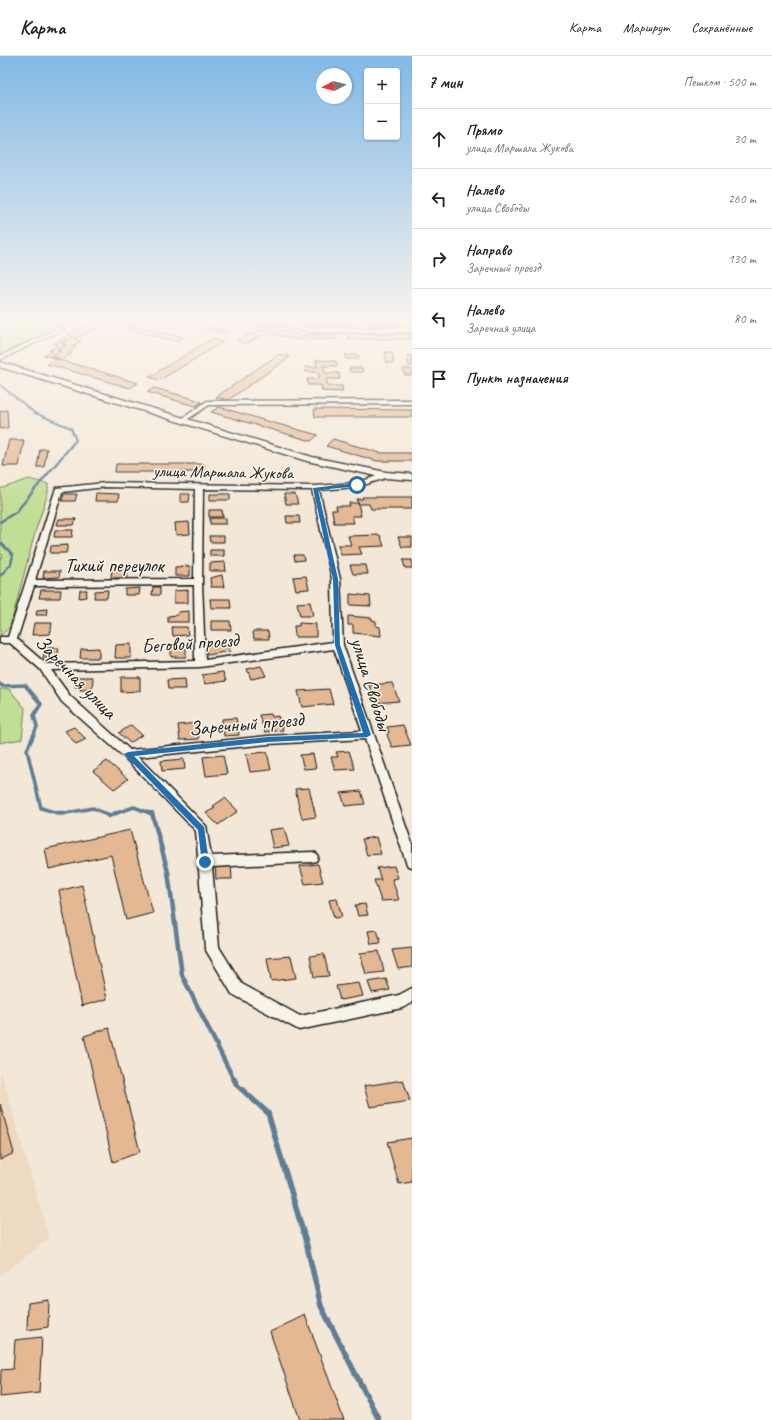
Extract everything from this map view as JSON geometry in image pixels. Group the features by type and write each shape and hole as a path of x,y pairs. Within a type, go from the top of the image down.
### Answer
{"street":[{"name":"улица Маршала Жукова","path":"71,386 310,459 386,475 412,477"},
{"path":"183,420 207,403 412,402"},
{"name":"улица Маршала Жукова","path":"59,490 105,485 315,488 357,485 386,475"},
{"path":"199,486 198,582 200,664"},
{"name":"улица Свободы","path":"315,488 336,579 338,645 367,735 412,862"},
{"name":"Заречная улица","path":"59,490 30,583 6,640 44,667 66,699 128,754 202,829 212,948 237,989 299,1023 402,1001 412,995"},
{"name":"Тихий переулок","path":"30,583 198,582"},
{"name":"Беговой проезд","path":"44,667 200,664 338,645"},
{"name":"Заречный проезд","path":"128,754 268,740 367,735"},
{"path":"205,862 312,857"}],"shaded area":[{"path":"0,1072 49,1239 0,1276"}],"green space":[{"path":"29,479 48,484 48,493 36,529 10,627 0,636 0,560 3,555 0,554 0,489"},
{"path":"0,689 9,689 25,708 22,739 0,743"}],"building":[{"path":"122,386 134,386 130,388"},
{"path":"233,386 249,386 228,400 216,397"},
{"path":"321,386 342,386 343,392 322,391"},
{"path":"154,388 202,402 195,406 147,392"},
{"path":"219,407 318,435 311,441 211,412"},
{"path":"314,409 412,410 412,417 315,417"},
{"path":"7,410 8,428 0,429 0,411"},
{"path":"333,439 380,453 412,453 412,461 377,461 326,446"},
{"path":"9,440 24,440 19,466 3,466"},
{"path":"40,449 47,449 44,467 37,467"},
{"path":"116,464 204,464 204,472 115,472"},
{"path":"96,493 119,494 118,501 95,501"},
{"path":"64,494 77,494 75,501 62,501"},
{"path":"180,494 190,494 189,502 180,502"},
{"path":"210,494 230,494 230,500 210,500"},
{"path":"284,494 295,494 298,504 286,504"},
{"path":"362,497 412,497 412,509 371,509 369,504 358,504 357,499 363,499"},
{"path":"349,503 358,503 361,516 352,516 354,523 334,523 332,510 337,510 336,506 350,506"},
{"path":"209,510 222,510 223,517 209,517"},
{"path":"286,516 299,516 300,523 287,523"},
{"path":"210,518 226,518 226,524 210,524"},
{"path":"59,519 76,519 74,525 57,525"},
{"path":"189,522 190,534 176,535 175,523"},
{"path":"55,530 73,530 72,537 54,537"},
{"path":"380,535 384,546 359,547 362,554 341,555 338,545 351,545 348,536"},
{"path":"209,536 224,536 224,542 210,542"},
{"path":"398,537 412,537 412,547 402,547"},
{"path":"68,545 66,553 50,553 51,546"},
{"path":"210,550 224,550 224,556 210,556"},
{"path":"294,555 303,555 304,560 295,561"},
{"path":"403,560 412,560 412,568 405,568"},
{"path":"225,562 226,571 210,571 210,563"},
{"path":"350,565 366,565 368,574 353,574"},
{"path":"190,566 190,576 175,576 175,567"},
{"path":"112,568 128,568 127,578 111,578"},
{"path":"44,571 60,571 59,577 43,578"},
{"path":"222,575 224,587 211,587 210,578"},
{"path":"306,576 309,589 296,590 293,577"},
{"path":"153,587 160,587 160,595 152,595"},
{"path":"140,588 139,595 125,595 125,589"},
{"path":"41,590 61,590 60,598 39,598"},
{"path":"80,590 87,590 86,597 79,598"},
{"path":"108,590 107,598 94,598 95,591"},
{"path":"188,590 188,603 174,603 174,591"},
{"path":"350,594 370,596 371,606 350,605"},
{"path":"210,599 230,599 231,608 211,608"},
{"path":"310,602 313,616 300,616 297,603"},
{"path":"47,609 46,615 36,615 37,610"},
{"path":"189,611 189,622 168,622 168,616 178,615 178,612"},
{"path":"348,616 372,618 372,620 376,621 376,626 380,627 381,636 353,633 353,625 348,625"},
{"path":"211,621 230,621 231,630 211,630"},
{"path":"34,623 52,623 50,634 32,635"},
{"path":"299,623 316,624 316,637 295,637 294,626 299,626"},
{"path":"172,627 187,627 188,635 173,636"},
{"path":"253,631 268,631 269,639 254,639"},
{"path":"226,642 230,651 208,655 204,646"},
{"path":"131,644 131,658 115,658 116,645"},
{"path":"186,645 186,657 171,657 171,646"},
{"path":"45,648 59,648 57,658 43,658"},
{"path":"99,648 99,658 80,658 81,649"},
{"path":"261,666 266,676 251,679 247,669"},
{"path":"223,672 226,681 205,684 202,675"},
{"path":"76,677 93,677 92,690 80,690 80,687 75,687"},
{"path":"121,677 140,677 140,691 121,692"},
{"path":"185,679 186,689 168,689 167,680"},
{"path":"392,683 399,701 375,703 369,685"},
{"path":"329,689 333,704 302,707 298,691"},
{"path":"271,714 272,717 278,716 283,730 265,732 259,715"},
{"path":"236,718 239,735 224,736 222,719"},
{"path":"197,723 199,739 180,740 178,725"},
{"path":"131,725 142,735 130,743 119,733"},
{"path":"403,725 411,745 392,747 387,735 389,732 387,727"},
{"path":"74,727 86,739 76,744 65,731"},
{"path":"349,751 355,769 335,770 331,757 338,757 336,752"},
{"path":"267,752 271,770 250,772 246,754"},
{"path":"313,754 316,768 304,769 300,755"},
{"path":"223,755 227,774 206,776 203,757"},
{"path":"184,759 185,769 162,771 161,761"},
{"path":"107,761 128,779 114,789 93,771"},
{"path":"309,788 316,817 302,819 295,789"},
{"path":"361,791 365,804 345,806 341,793"},
{"path":"225,798 238,811 218,825 206,813 215,808 213,806"},
{"path":"284,828 289,846 273,848 269,830"},
{"path":"130,830 153,913 126,920 111,855 49,869 45,849"},
{"path":"376,837 381,854 367,855 362,839"},
{"path":"215,864 231,864 232,879 216,879"},
{"path":"318,864 323,882 305,884 300,866"},
{"path":"394,866 398,878 392,879 399,900 381,901 374,880 381,880 377,868"},
{"path":"82,885 107,999 82,1006 59,891"},
{"path":"337,899 342,917 334,918 329,900"},
{"path":"365,904 368,915 358,916 355,905"},
{"path":"377,930 381,943 371,944 368,931"},
{"path":"412,948 412,967 398,969 392,950"},
{"path":"379,951 384,972 366,974 360,953"},
{"path":"324,954 329,976 314,977 310,956"},
{"path":"291,956 296,978 271,981 267,958"},
{"path":"386,979 390,990 372,993 368,982"},
{"path":"359,983 363,996 340,1000 336,986"},
{"path":"109,1028 140,1152 113,1162 84,1036"},
{"path":"403,1080 410,1101 370,1107 364,1086"},
{"path":"0,1104 14,1153 0,1160"},
{"path":"412,1138 412,1182 399,1184 387,1142"},
{"path":"49,1300 48,1327 27,1330 28,1303"},
{"path":"305,1315 344,1420 300,1420 270,1332"},
{"path":"42,1337 39,1393 0,1397 1,1370 13,1369 15,1340"}],"waterway":[{"path":"1,386 35,413 71,428 76,440 70,447"},
{"path":"0,522 16,512 71,446"},
{"path":"0,542 13,555 11,564 0,576"},
{"path":"0,684 2,686 25,685 41,704 34,715 37,727 27,750 41,808 61,814 93,808 105,813"},
{"path":"114,814 134,807 152,814"},
{"path":"59,813 65,813"},
{"path":"105,813 109,816 116,813"},
{"path":"152,813 168,872 182,975 234,1080"},
{"path":"234,1079 237,1085 268,1113 306,1242 321,1306 379,1420"}],"route":[{"path":"205,862 202,829 128,754 268,740 367,735 338,645 336,579 315,488 357,485"}]}
